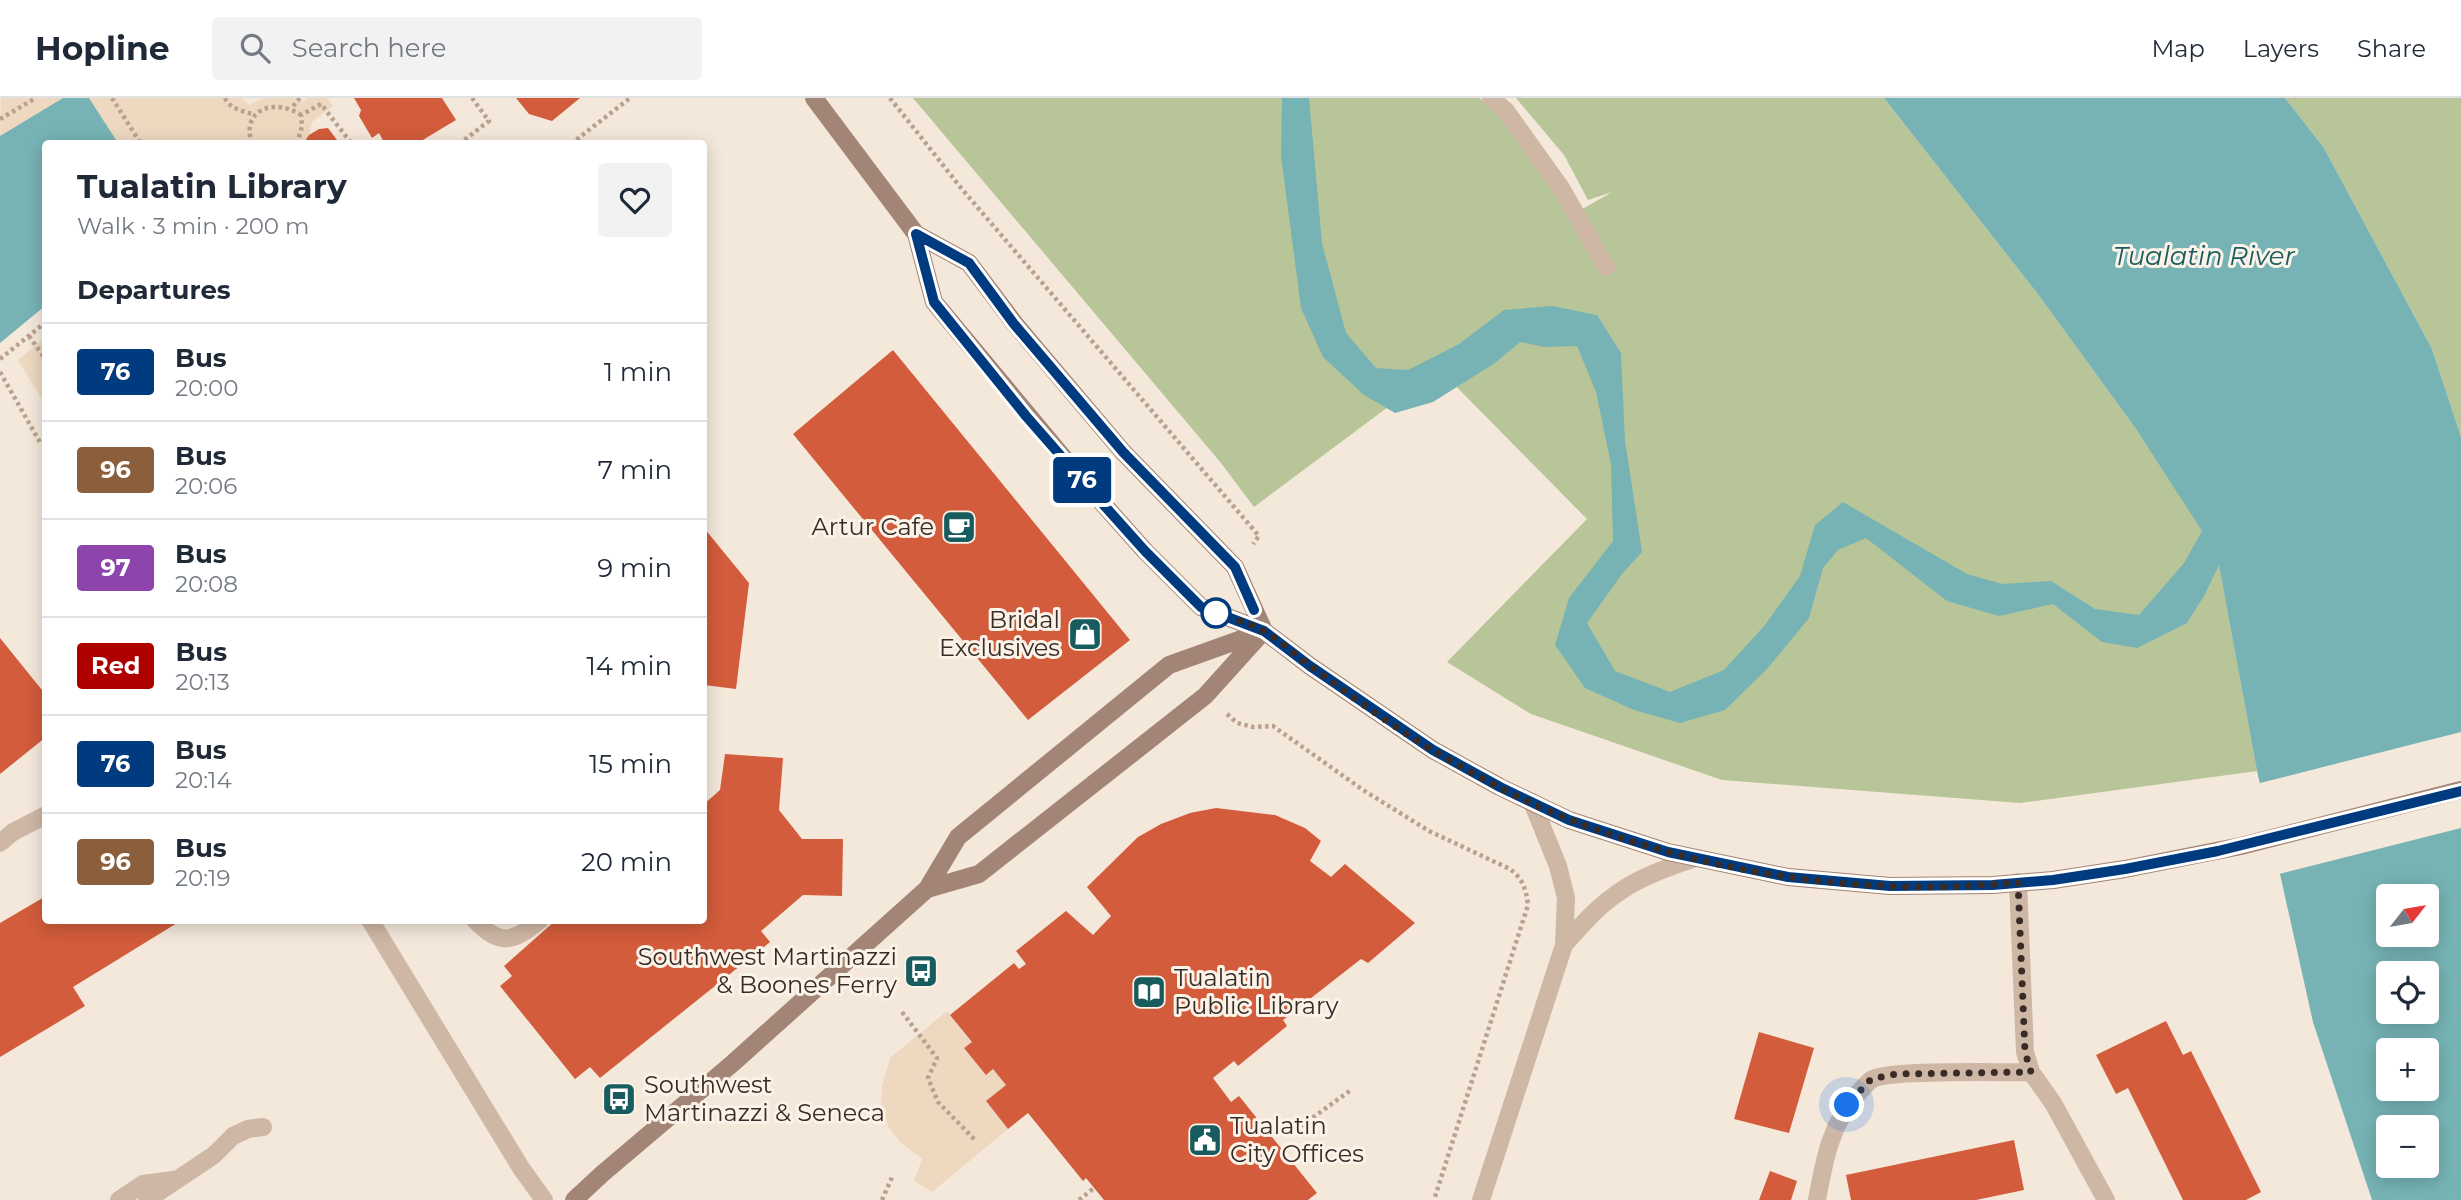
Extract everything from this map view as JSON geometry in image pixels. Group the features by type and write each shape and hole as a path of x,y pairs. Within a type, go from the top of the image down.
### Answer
{"main road":[{"path":"814,98 916,234 934,302 1026,416 1096,496 1145,551 1201,607 1264,631 1310,666 1433,750 1569,820 1668,852 1788,877 1890,886 1993,885 2125,869 2241,846 2461,790"},
{"path":"916,234 969,263 1014,324 1123,452 1235,567 1264,631"},
{"path":"927,889 979,874 1205,696 1264,631"},
{"path":"574,1200 733,1063 927,889 958,836 1169,664 1264,631"}],"street":[{"path":"1491,98 1506,111 1561,188 1606,267"},
{"path":"1481,1200 1564,945 1566,898 1558,866 1532,802"},
{"path":"0,843 13,832 42,817"},
{"path":"1564,945 1590,915 1615,894 1640,879 1695,858"},
{"path":"2018,882 2025,1052 2031,1072 2053,1103 2106,1200"},
{"path":"372,924 521,1168 544,1200"},
{"path":"479,924 489,934 505,940 523,934 535,924"},
{"path":"1818,1200 1824,1161 1834,1131 1847,1105 1871,1079 1896,1074 2031,1072"},
{"path":"147,1200 214,1155 233,1136 247,1129 263,1127"},
{"path":"119,1200 144,1184 180,1179"},
{"path":"169,1200 180,1179"}],"path":[{"path":"0,119 36,98"},
{"path":"112,98 138,140"},
{"path":"225,98 226,103 239,111 252,114"},
{"path":"293,106 300,98"},
{"path":"464,140 489,121 472,98"},
{"path":"575,140 630,98"},
{"path":"251,140 248,128 252,114 272,101 293,106 301,115 302,126 298,140"},
{"path":"301,115 321,104 349,140"},
{"path":"0,359 42,325"},
{"path":"29,336 42,354"},
{"path":"0,372 41,444"},
{"path":"1273,726 1363,790 1429,831 1510,869 1519,875 1526,888 1528,905 1433,1200"},
{"path":"902,1012 937,1058 929,1078 938,1102 975,1140"},
{"path":"1290,1134 1351,1090"},
{"path":"882,1200 893,1175"},
{"path":"1079,1200 1094,1188"}],"green space":[{"path":"913,98 1479,98 1494,108 1572,215 1612,192 1588,200 1564,155 1516,98 1884,98 2037,293 2136,429 2217,553 2257,771 2020,803 1722,780 1531,714 1447,662 1587,519 1439,369 1254,507 1221,463"},
{"path":"2285,98 2461,98 2461,437 2432,349 2324,148"}],"shaded area":[{"path":"1,98 63,98 0,136"},
{"path":"89,98 241,98 250,105 262,98 296,98 301,103 308,98 327,98 333,106 312,122 305,140 115,140"},
{"path":"42,340 42,399 18,360"},
{"path":"947,1011 972,1042 965,1048 986,1074 993,1069 1006,1085 986,1102 1008,1129 932,1192 914,1181 922,1159 900,1142 888,1126 881,1107 882,1086 890,1058"}],"water":[{"path":"63,98 89,98 116,140 42,140 42,308 0,343 0,136"},
{"name":"Tualatin River","path":"1282,98 1309,98 1322,243 1346,333 1376,368 1408,370 1459,344 1504,310 1552,306 1597,315 1621,353 1625,441 1642,552 1622,574 1587,623 1615,671 1670,692 1724,670 1765,625 1800,576 1815,525 1843,502 1967,574 2002,584 2051,581 2095,609 2139,615 2184,563 2202,531 2136,429 2037,293 1884,98 2285,98 2324,148 2432,349 2461,437 2461,1200 2372,1200 2313,1022 2257,771 2219,565 2187,623 2137,648 2102,642 2053,604 1999,616 1947,601 1866,538 1838,550 1823,568 1809,618 1767,669 1725,710 1680,723 1634,710 1585,688 1555,645 1569,598 1613,541 1611,464 1596,392 1577,346 1544,347 1520,342 1495,363 1433,402 1395,413 1364,395 1323,357 1301,308 1281,156"}],"pier":[{"path":"2461,732 2461,828 2275,875 2256,784"}],"building":[{"path":"354,98 442,98 456,120 423,140 383,140 379,133 372,138 359,116 361,110"},
{"path":"516,98 580,98 552,121 529,114"},
{"path":"328,128 337,140 306,140 319,129"},
{"path":"893,350 1130,640 1028,720 793,434"},
{"path":"707,532 749,583 736,689 707,685"},
{"path":"0,638 42,690 42,740 0,774"},
{"path":"725,754 783,758 779,810 802,839 843,839 842,896 803,895 761,931 770,942 600,1078 590,1067 575,1079 500,986 512,976 504,966 551,924 707,924 707,801 720,790"},
{"name":"Tualatin Public Library","path":"1216,808 1275,815 1305,828 1321,841 1310,861 1331,877 1345,864 1415,923 1368,963 1361,959 1283,1020 1287,1026 1238,1066 1234,1061 1213,1078 1231,1102 1239,1096 1317,1193 1308,1200 1104,1200 1086,1178 1083,1181 1028,1113 1008,1129 986,1101 1006,1085 993,1069 986,1075 964,1048 972,1042 950,1015 1014,963 1019,969 1026,964 1016,951 1066,911 1093,935 1111,916 1087,887 1138,837 1161,824 1190,813"},
{"path":"42,898 42,924 175,924 73,987 85,1006 0,1057 0,923"},
{"path":"2166,1021 2183,1055 2191,1051 2261,1192 2246,1200 2183,1200 2128,1088 2116,1094 2096,1055"},
{"path":"1759,1032 1814,1048 1789,1133 1734,1119"},
{"path":"2014,1140 2024,1190 1976,1200 1851,1200 1846,1175"},
{"path":"1770,1171 1797,1181 1791,1200 1759,1200"}],"bus line":[{"name":"76","path":"1254,610 1235,567 1123,452 1014,324 969,263 916,234 934,302 1026,416 1102,503 1201,607 1264,631 1310,666 1433,750 1500,787 1569,820 1668,852 1788,877 1890,886 1993,885 2053,880 2218,851 2461,791"}],"place":[{"name":"Artur Cafe","path":"959,527"},
{"name":"Bridal Exclusives","path":"1085,634"},
{"name":"Southwest Martinazzi & Boones Ferry","path":"921,971"},
{"name":"Tualatin Public Library","path":"1149,992"},
{"name":"Southwest Martinazzi & Seneca","path":"619,1099"},
{"name":"Tualatin City Offices","path":"1205,1140"}],"route":[{"path":"1216,613 1264,631 1310,666 1433,750 1500,787 1569,820 1668,852 1788,877 1890,886 1993,885 2018,882 2025,1052 2031,1072 1896,1074 1871,1079 1847,1105"}]}
